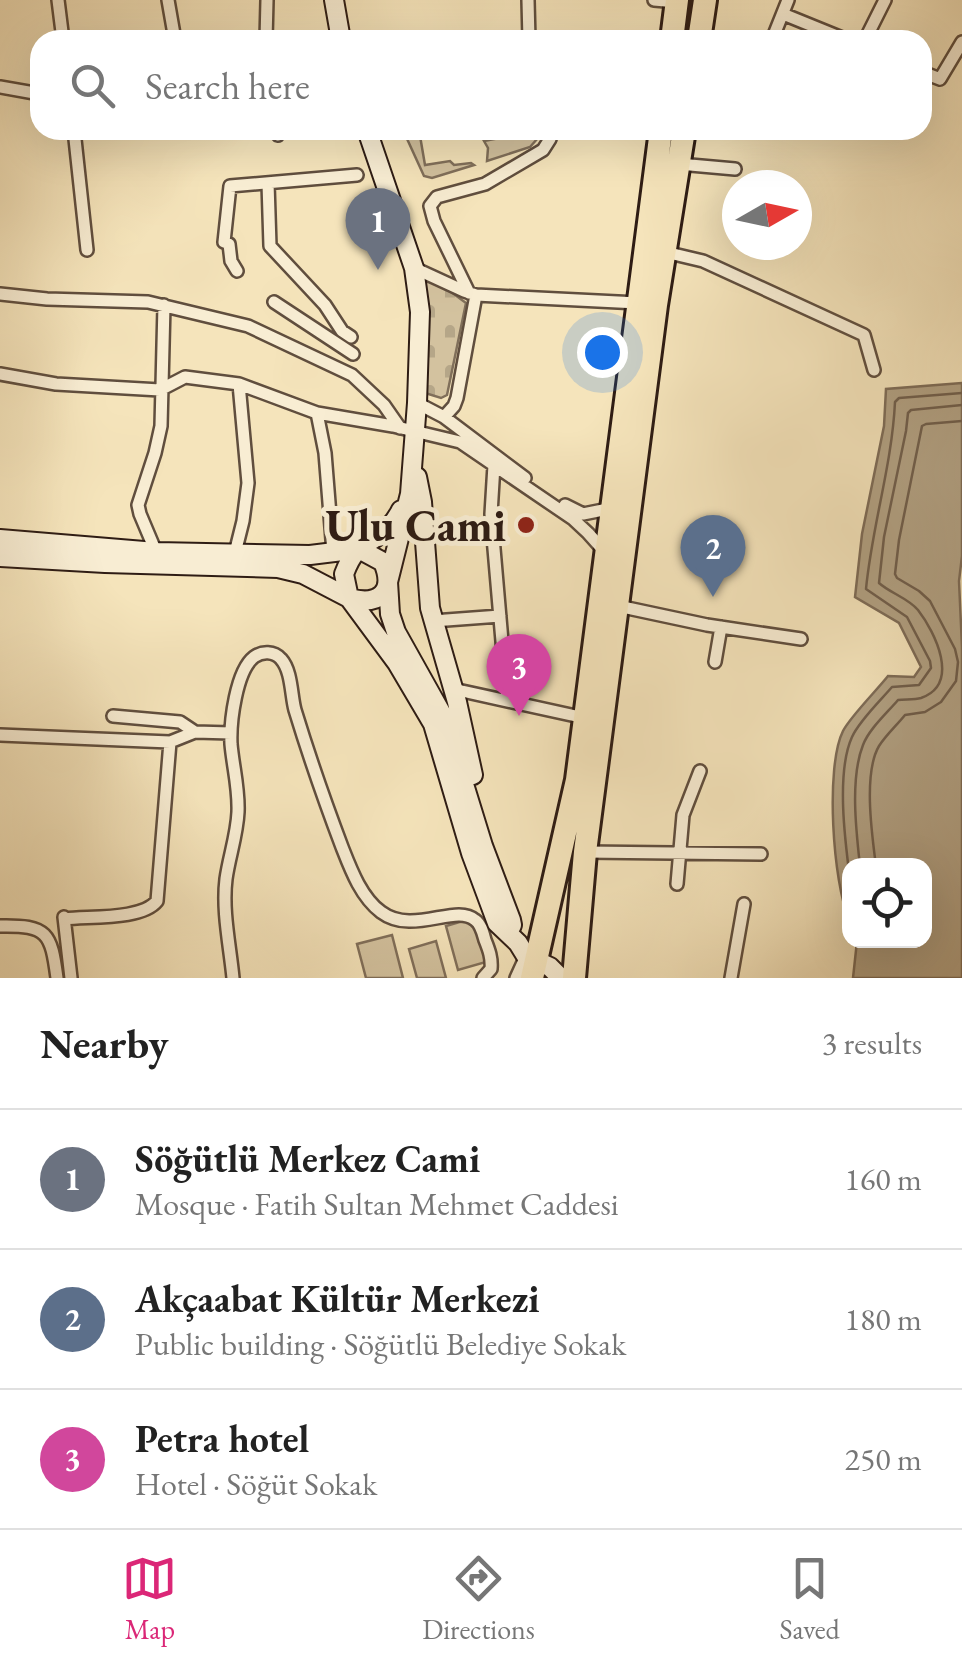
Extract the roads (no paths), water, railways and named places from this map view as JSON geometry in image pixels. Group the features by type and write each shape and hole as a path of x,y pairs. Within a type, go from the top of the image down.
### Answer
{"highway":[{"path":"700,30 705,0"},
{"path":"669,1 671,30"},
{"path":"531,965 577,780 660,140"},
{"path":"574,978 585,852 664,252 683,140"}],"street":[{"path":"58,0 62,30"},
{"path":"168,0 173,30"},
{"path":"266,30 267,0"},
{"path":"334,0 339,30"},
{"path":"528,0 529,30"},
{"path":"776,30 788,0"},
{"path":"870,30 885,0"},
{"path":"783,14 822,30"},
{"path":"932,76 940,79 962,42"},
{"path":"0,86 30,92"},
{"path":"75,140 87,250"},
{"path":"370,140 414,268 420,312 417,403 407,430 422,502 426,585 475,788 472,808"},
{"path":"444,417 457,398 473,294 430,206 437,197 486,184 543,150 549,140"},
{"path":"679,164 734,170"},
{"path":"237,271 229,244 224,242 230,186 357,176"},
{"path":"268,183 270,246 325,305 342,330 352,336"},
{"path":"664,252 703,261 864,335 874,370"},
{"path":"414,268 473,294 638,302"},
{"path":"0,294 130,300 248,326 352,375 407,430"},
{"path":"274,302 354,354"},
{"path":"156,552 138,505 160,437 164,305"},
{"path":"0,374 56,384 160,390 185,377 238,384 317,413 460,442 572,519 607,554"},
{"path":"235,554 248,483 238,384"},
{"path":"417,403 444,417 576,512 613,508"},
{"path":"317,413 326,453 334,552"},
{"path":"494,465 491,514 507,699"},
{"path":"0,539 156,552 310,556 359,549 378,539 395,521 412,467"},
{"path":"0,557 278,568 364,601 377,598 386,589 407,509 412,467"},
{"path":"359,549 383,562 396,632 443,716 483,846 511,920 508,932"},
{"path":"359,549 344,574 348,598 388,650 426,711 497,923 531,965"},
{"path":"618,606 801,639"},
{"path":"433,621 500,616"},
{"path":"715,662 721,627"},
{"path":"233,978 225,901 238,803 231,733 238,688 250,660 262,653 275,654 285,666 296,713 333,824 362,890 382,913 404,922 458,915 473,917 490,954 491,969 483,978"},
{"path":"453,689 586,718"},
{"path":"113,716 180,722 195,732"},
{"path":"0,735 170,742 195,732 231,733"},
{"path":"71,978 64,918 132,913 152,907 156,900 170,742"},
{"path":"678,884 684,815 700,771"},
{"path":"585,852 760,854"},
{"path":"730,978 744,904"},
{"path":"0,926 40,930 48,937 54,949 57,978"},
{"path":"516,978 531,965 550,967 561,978"}],"water":[{"path":"962,383 962,978 853,978 856,948 932,948 932,858 842,858 842,896 835,853 834,770 843,731 888,676 914,677 921,667 899,623 855,597 862,534 884,426 886,389"}],"place":[{"name":"Söğütlü Merkez Cami","path":"378,270"},
{"name":"Ulu Cami","path":"526,525"},
{"name":"Akçaabat Kültür Merkezi","path":"713,597"},
{"name":"Petra hotel","path":"519,716"}]}
